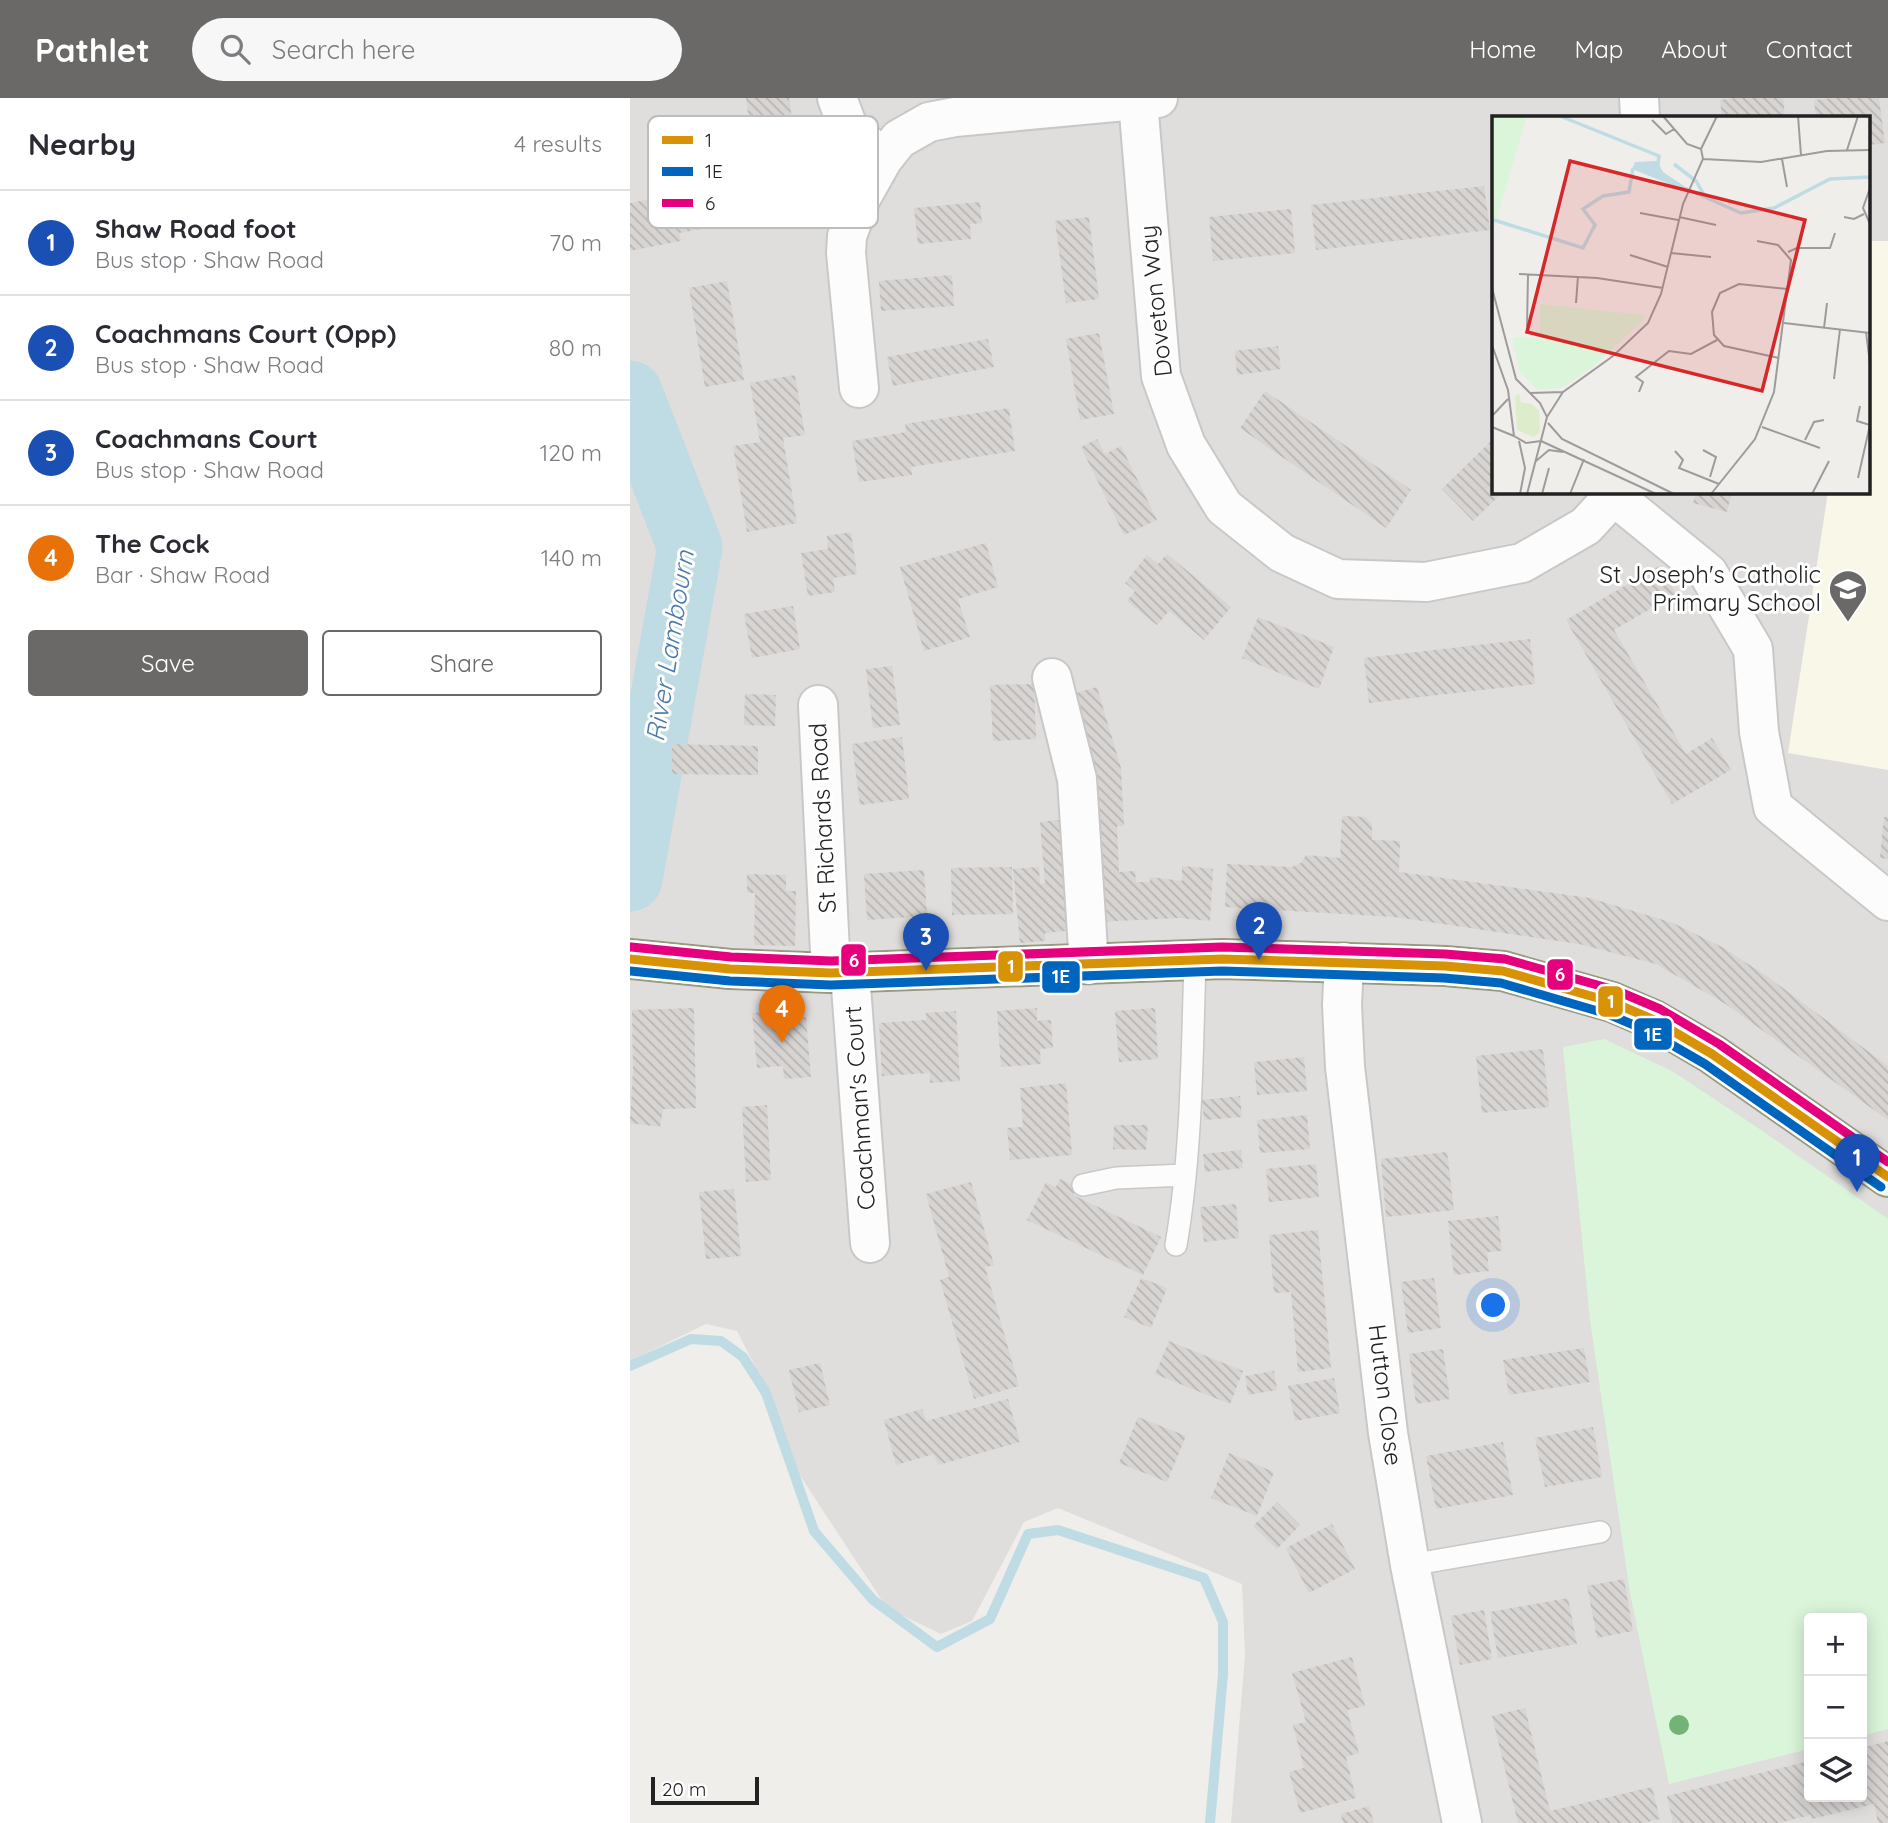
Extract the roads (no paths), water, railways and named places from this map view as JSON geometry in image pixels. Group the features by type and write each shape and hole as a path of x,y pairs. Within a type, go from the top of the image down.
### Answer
{"main road":[{"path":"648,961 730,970 840,973 1195,960 1445,965 1503,971 1612,1002 1654,1020 1712,1054 1888,1177"}],"street":[{"path":"837,98 844,116"},
{"path":"1639,98 1640,116"},
{"path":"878,168 899,139 929,122 955,117 1148,99"},
{"name":"Doveton Way","path":"1148,99 1161,376 1186,445 1224,507 1282,553 1338,579 1426,582 1522,563 1586,526 1616,494"},
{"path":"878,154 883,159"},
{"path":"851,228 846,245 847,277 859,388"},
{"path":"1616,494 1708,573 1753,649 1759,732 1773,807 1888,901"},
{"path":"1052,678 1077,779 1089,965"},
{"name":"St Richards Road","path":"818,705 840,973"},
{"name":"Hutton Close","path":"1344,962 1342,1005 1345,1066 1388,1433 1410,1565 1462,1823"},
{"name":"Coachman's Court","path":"840,973 870,1243"}],"lane":[{"path":"1176,1245 1189,1139 1195,960"},
{"path":"1083,1185 1129,1177 1185,1175"},
{"path":"1410,1565 1600,1532"}],"waterway":[{"name":"River Lambourn","path":"630,393 690,547 630,879"},
{"path":"630,1366 691,1339 721,1341 743,1357 766,1393 814,1531 873,1600 937,1647 990,1619 1028,1534 1058,1530 1204,1578 1223,1622 1223,1674 1210,1823"}],"place":[{"name":"St Joseph's Catholic Primary School","path":"1848,623"},
{"name":"Coachmans Court (Opp)","path":"1259,960"},
{"name":"Coachmans Court","path":"926,971"},
{"name":"The Cock","path":"782,1043"},
{"name":"Shaw Road foot","path":"1857,1192"}]}
